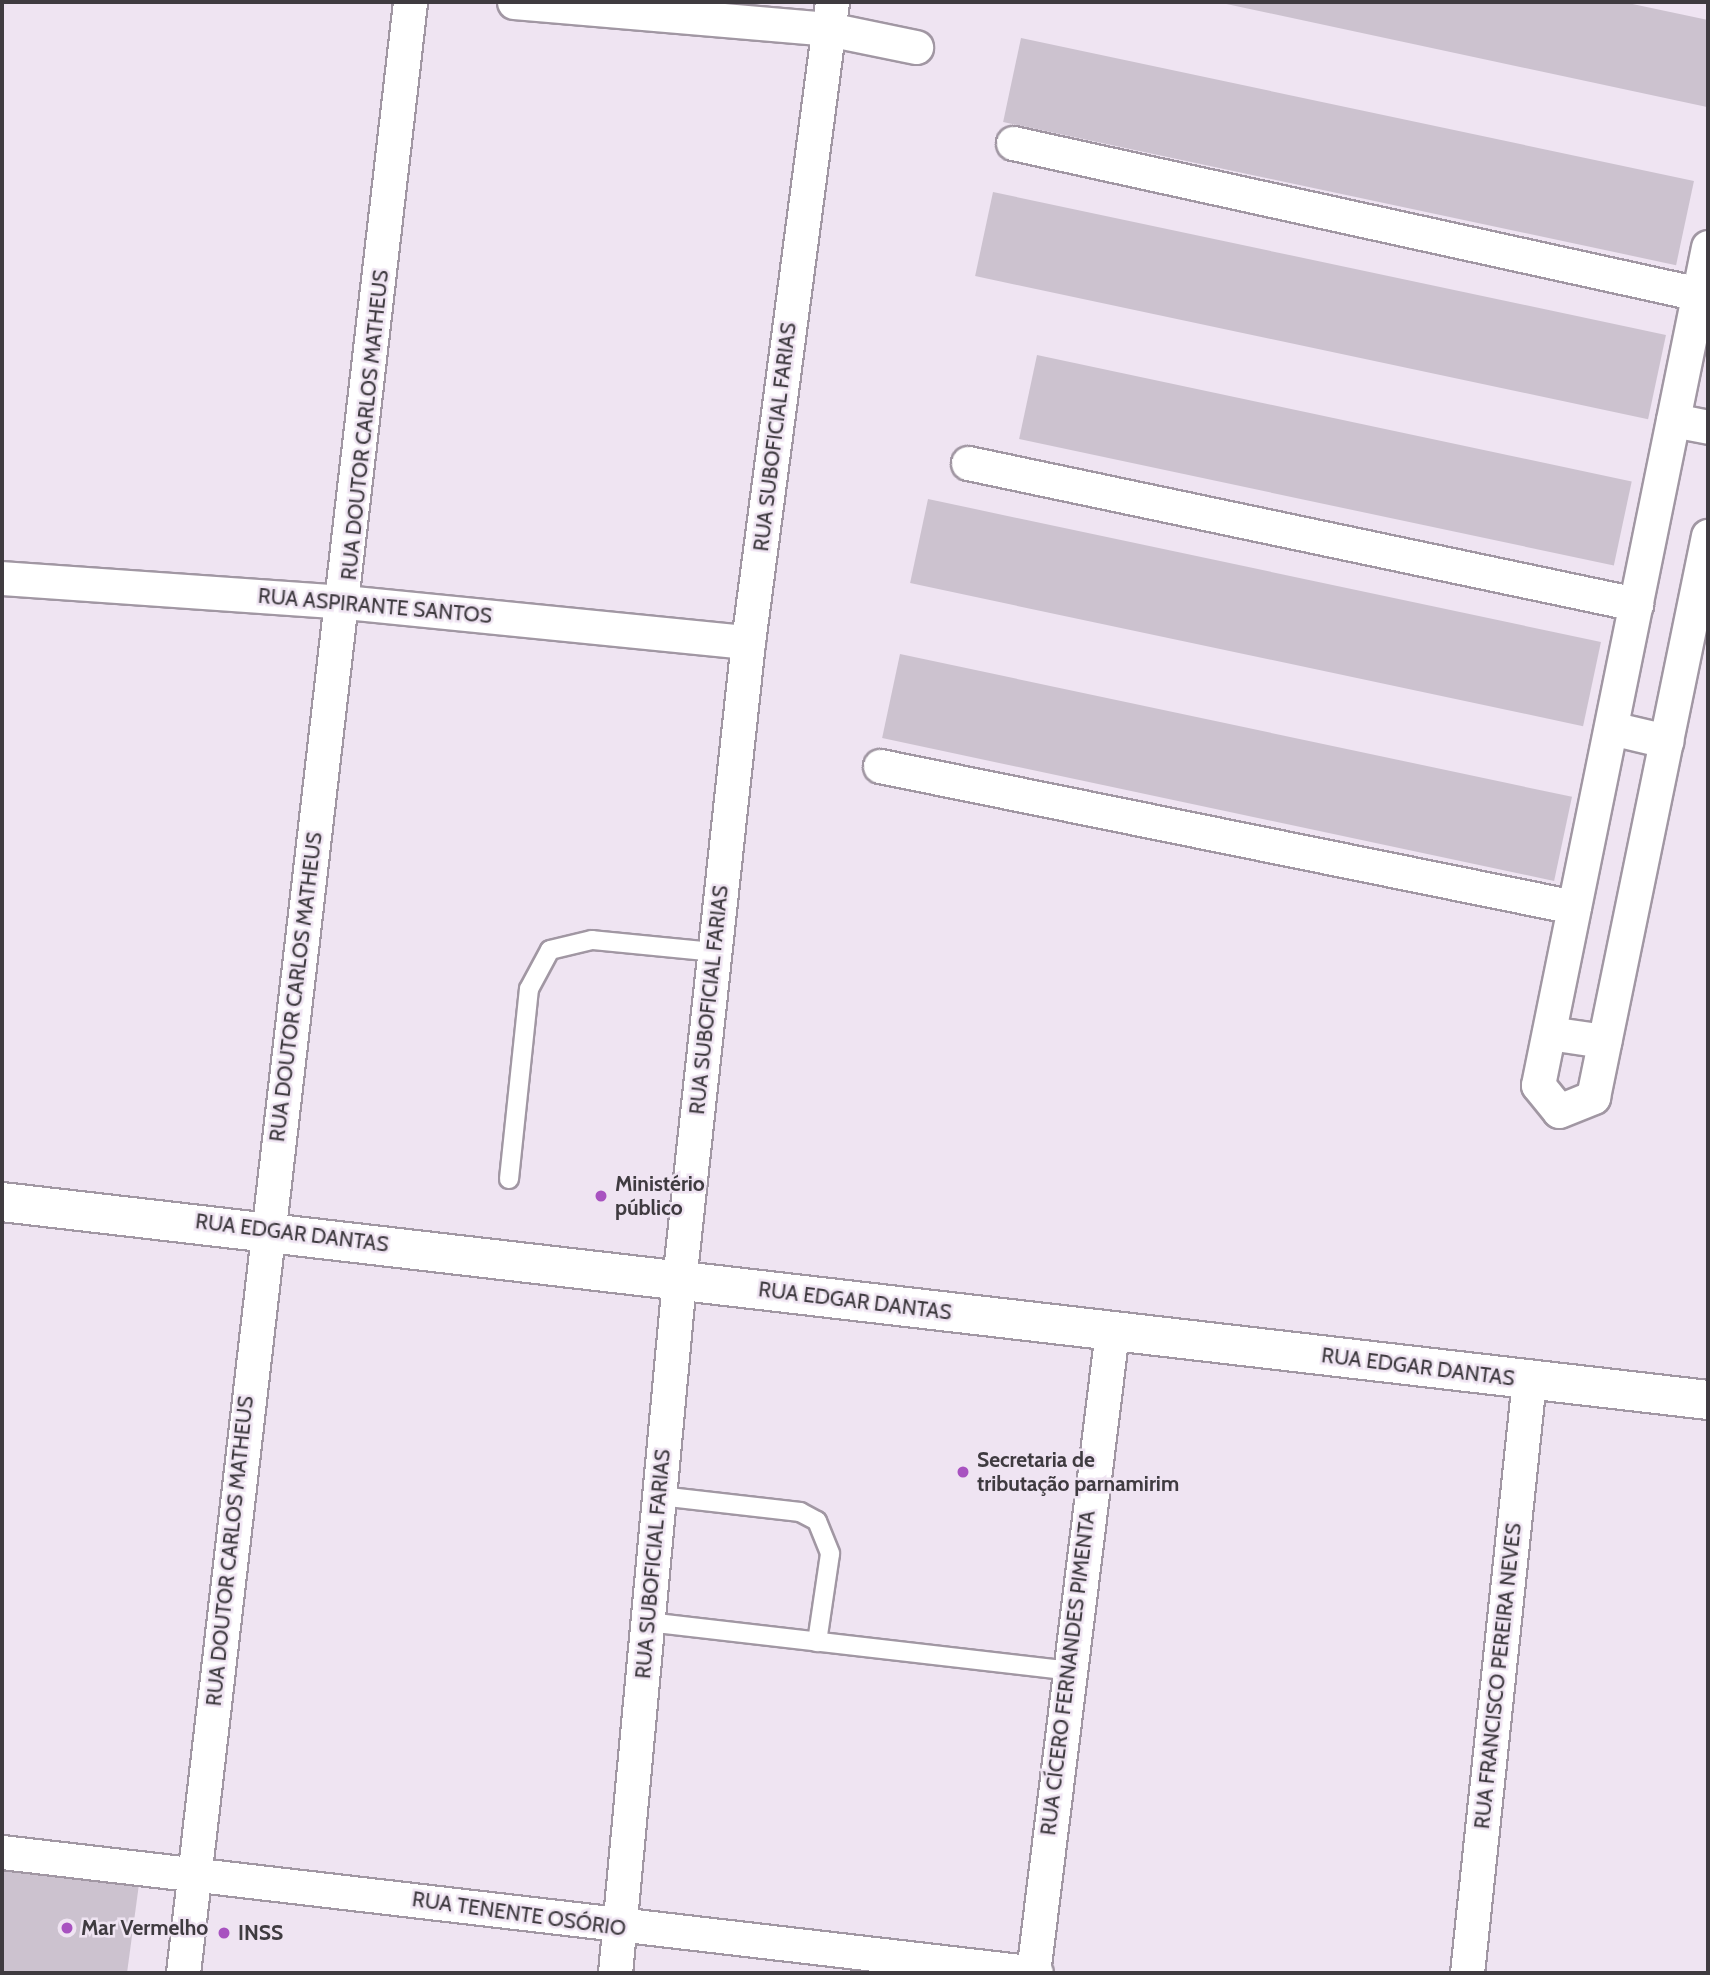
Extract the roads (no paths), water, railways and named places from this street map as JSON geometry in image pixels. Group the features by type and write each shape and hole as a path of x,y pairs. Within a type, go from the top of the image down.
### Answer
{"main road":[{"name":"RUA EDGAR DANTAS","path":"2,1202 265,1229 679,1281 1708,1400"}],"street":[{"name":"RUA DOUTOR CARLOS MATHEUS","path":"183,1973 265,1229 345,602 410,2"},
{"path":"514,2 830,15 916,47"},
{"name":"RUA SUBOFICIAL FARIAS","path":"615,1973 679,1281 748,642 830,15"},
{"path":"1013,143 1699,294"},
{"path":"1708,247 1538,1085 1559,1111 1592,1097 1666,741 1700,622 1708,536"},
{"path":"1673,420 1708,427"},
{"path":"968,463 1636,604"},
{"name":"RUA ASPIRANTE SANTOS","path":"2,578 345,602 748,642"},
{"path":"1611,728 1666,741"},
{"path":"880,766 1574,907"},
{"path":"1549,1033 1604,1041"},
{"name":"RUA CÍCERO FERNANDES PIMENTA","path":"1034,1973 1066,1670 1112,1331"},
{"name":"RUA FRANCISCO PEREIRA NEVES","path":"1467,1973 1529,1380"},
{"name":"RUA TENENTE OSÓRIO","path":"2,1852 196,1871 620,1928 1034,1973"}],"lane":[{"path":"509,1178 529,989 550,950 593,940 715,953"},
{"path":"660,1496 800,1512 817,1521 830,1554 817,1642"},
{"path":"648,1622 1066,1670"}],"place":[{"name":"Ministério público","path":"601,1196"},
{"name":"Secretaria de tributação parnamirim","path":"963,1472"},
{"name":"Mar Vermelho","path":"67,1928"},
{"name":"INSS","path":"224,1933"}]}
